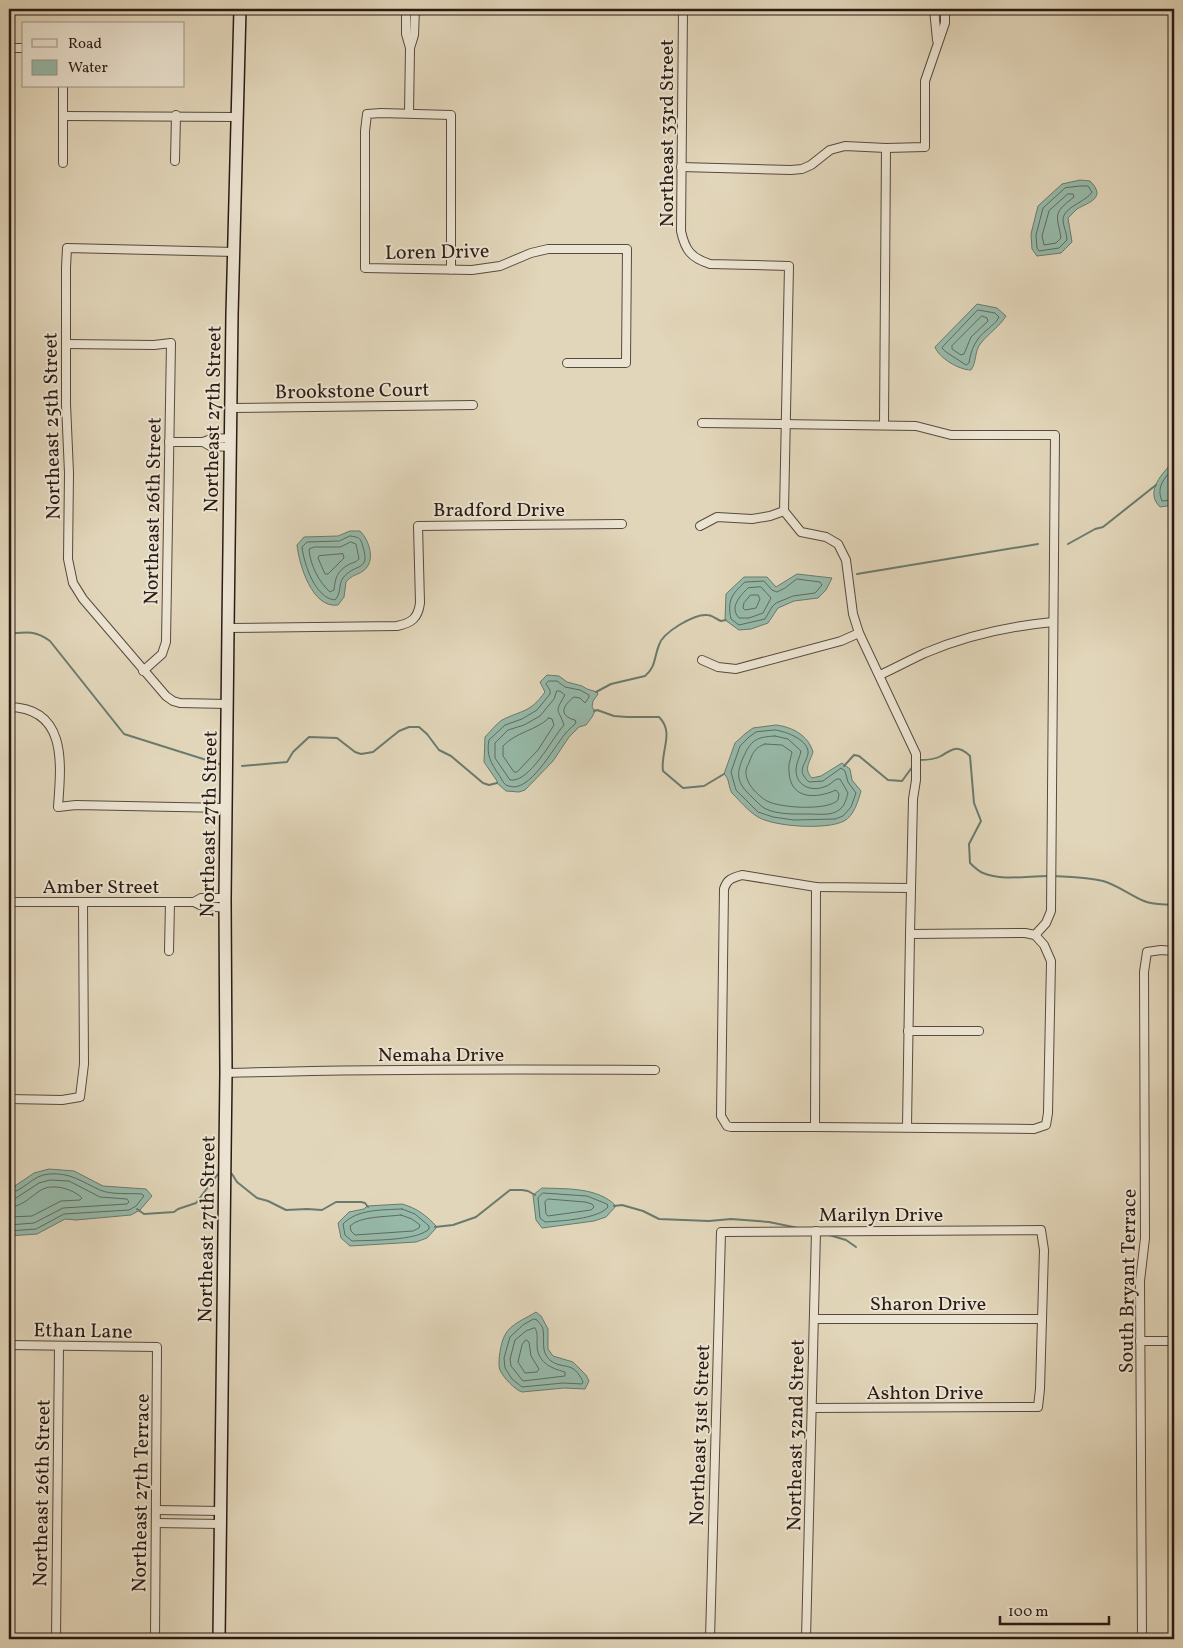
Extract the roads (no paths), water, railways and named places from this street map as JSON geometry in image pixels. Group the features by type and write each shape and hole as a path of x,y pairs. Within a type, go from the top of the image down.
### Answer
{"street":[{"name":"Northeast 27th Street","path":"219,1639 226,1073 225,903 228,628 240,9"},
{"path":"406,9 406,34 410,48 410,113 451,115 451,270"},
{"path":"410,48 414,35 415,9"},
{"name":"Northeast 33rd Street","path":"684,9 680,231 684,244 691,255 699,261 710,264 789,266 786,425"},
{"path":"934,9 937,42"},
{"path":"681,167 791,170 802,169 811,165 830,150 845,146 926,147 926,81 937,42 945,23 945,9"},
{"path":"9,48 22,48"},
{"path":"63,163 64,88"},
{"name":"Loren Drive","path":"410,113 367,114 365,131 364,268 472,270 500,266 531,253 548,249 627,249 626,363 567,363"},
{"path":"63,116 238,117"},
{"path":"175,161 176,116"},
{"path":"884,425 886,148"},
{"name":"Northeast 25th Street","path":"228,704 173,701 166,696 83,599 73,583 68,565 67,248 235,252"},
{"name":"Northeast 26th Street","path":"66,344 154,345 171,343 166,642 162,654 143,671"},
{"name":"Brookstone Court","path":"231,408 473,405"},
{"path":"702,423 916,426 951,435 1055,435 1051,911 1046,923 1035,935"},
{"path":"786,425 784,511 801,532 826,537 838,544 846,560 853,614 859,633 916,754 910,888 907,1127"},
{"path":"169,442 203,442 211,439 231,442"},
{"path":"700,526 717,517 752,519 784,511"},
{"name":"Bradford Drive","path":"228,628 397,626 413,621 420,603 418,526 622,524"},
{"path":"880,675 926,653 977,636 1030,624 1053,622"},
{"path":"702,660 718,667 736,669 841,641 859,633"},
{"path":"9,707 17,707 34,712 48,722 54,732 60,758 58,807 76,805 226,808"},
{"path":"910,888 816,887 742,875 731,878 726,883 724,889 721,1116 726,1126 1034,1129 1046,1125 1051,960 1044,946 1035,935 1025,933 910,934"},
{"path":"815,1127 816,887"},
{"name":"Amber Street","path":"9,902 194,902 200,898 225,903"},
{"path":"9,1099 62,1100 80,1096 84,1064 83,902"},
{"path":"169,950 170,902"},
{"name":"South Bryant Terrace","path":"1142,1639 1140,1280 1145,1238 1144,972 1146,952 1174,951"},
{"path":"908,1031 979,1031"},
{"name":"Nemaha Drive","path":"226,1073 293,1070 559,1068 655,1070"},
{"name":"Marilyn Drive","path":"721,1232 1041,1230 1044,1250 1042,1319"},
{"name":"Northeast 32nd Street","path":"806,1639 816,1231"},
{"name":"Northeast 31st Street","path":"710,1639 721,1232"},
{"name":"Sharon Drive","path":"814,1319 1042,1319"},
{"name":"Ashton Drive","path":"812,1408 1038,1407 1042,1319"},
{"path":"1140,1341 1174,1341"},
{"name":"Ethan Lane","path":"9,1346 158,1347"},
{"name":"Northeast 26th Street","path":"56,1639 59,1346"},
{"name":"Northeast 27th Terrace","path":"155,1639 158,1347"},
{"path":"156,1510 221,1511"},
{"path":"156,1523 221,1524"}],"water":[{"path":"1080,180 1090,181 1095,187 1097,195 1091,202 1077,209 1068,218 1072,242 1061,253 1037,256 1032,249 1031,234 1038,206 1062,184"},
{"path":"977,304 997,308 1006,316 979,346 971,370 955,366 945,359 935,347"},
{"path":"1174,461 1174,505 1160,507 1154,495 1154,489 1157,482"},
{"path":"350,531 360,531 364,535 370,551 369,562 363,571 346,582 344,597 338,605 329,604 321,600 308,584 297,545 304,537 338,536"},
{"path":"797,574 832,578 826,590 818,598 794,601 778,608 768,623 751,629 739,630 725,620 726,594 744,577 767,577 776,587"},
{"path":"547,675 559,676 567,682 597,692 598,694 593,701 592,707 595,711 586,725 579,727 569,737 553,761 525,790 519,792 506,791 497,783 484,762 485,737 502,720 525,710 540,699 545,692 540,682"},
{"path":"776,725 799,733 811,746 813,752 808,772 812,778 821,776 842,763 850,769 852,780 861,791 855,808 847,819 826,826 776,823 754,815 732,793 724,774 735,743 753,728"},
{"path":"49,1169 74,1171 103,1186 146,1189 152,1196 140,1210 131,1215 76,1220 65,1219 37,1234 9,1236 9,1190 34,1173"},
{"path":"542,1188 591,1192 609,1200 616,1206 606,1217 594,1221 542,1228 536,1220 533,1195"},
{"path":"402,1204 421,1213 437,1227 427,1238 416,1242 350,1246 341,1238 338,1223 349,1212 364,1209 367,1206"},
{"path":"536,1312 541,1316 548,1329 548,1349 553,1356 573,1362 586,1375 589,1381 585,1389 564,1388 522,1392 506,1380 499,1367 502,1342 505,1335 515,1324"}],"waterway":[{"path":"1068,544 1095,529 1103,527 1156,485"},
{"path":"857,574 1038,544"},
{"path":"596,692 611,684 645,676 649,673 662,640 666,635 687,621 701,615 711,616 721,621 726,620"},
{"path":"9,634 30,633 40,635 50,641 124,734 219,764"},
{"path":"594,711 597,710 614,716 659,717 664,723 667,736 663,771 683,788 704,786 724,774"},
{"path":"242,766 287,762 293,752 309,737 337,738 355,752 361,754 373,752 399,731 409,727 419,727 439,750 451,756 483,783 489,785 497,783"},
{"path":"918,761 936,758 956,749 962,750 970,756 974,803 981,821 969,844 970,863 979,871 998,877 1048,876"},
{"path":"844,766 854,755 859,756 888,780 902,781 913,766"},
{"path":"1053,876 1103,881 1147,902 1174,905"},
{"path":"137,1209 144,1214 174,1212 196,1203 218,1174"},
{"path":"232,1174 237,1182 257,1198 286,1210 322,1210 336,1202 361,1202 365,1203 368,1207"},
{"path":"9,1181 15,1186"},
{"path":"435,1227 453,1225 476,1217 510,1190 528,1191 535,1195"},
{"path":"614,1206 622,1205 643,1211 659,1219 709,1221 731,1219 769,1222 798,1228"},
{"path":"829,1235 846,1240 856,1247"}]}
